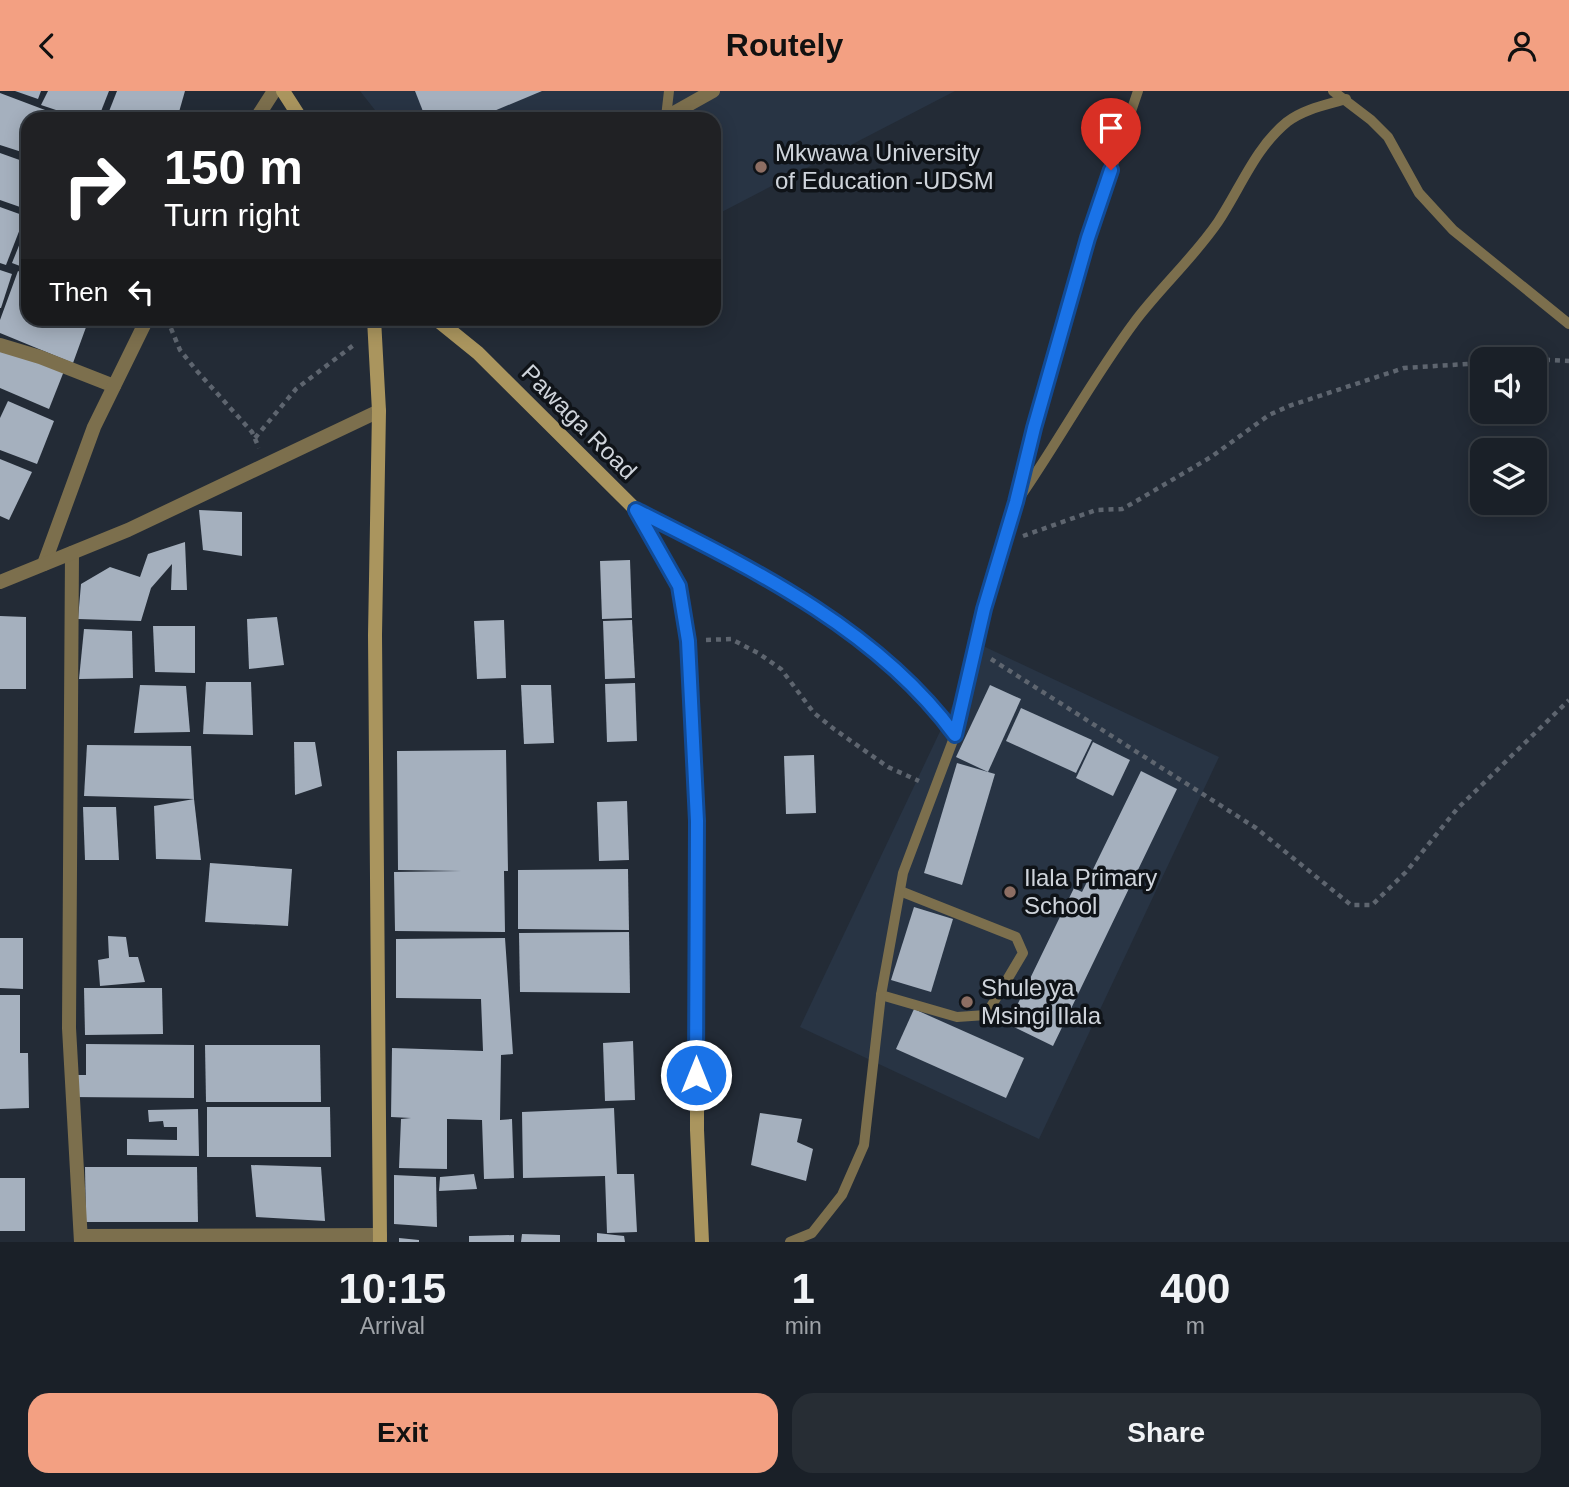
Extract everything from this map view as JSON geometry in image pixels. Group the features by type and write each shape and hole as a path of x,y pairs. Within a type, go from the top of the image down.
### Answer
{"main road":[{"path":"283,91 296,112"},
{"path":"375,326 379,411 375,635 380,1239"},
{"name":"Pawaga Road","path":"445,326 478,353 636,510 679,586 688,641 697,821 696,1075 702,1242"}],"street":[{"path":"260,112 274,91"},
{"path":"675,112 713,91"},
{"path":"44,564 94,427 144,326"},
{"path":"0,345 40,357 114,386"},
{"path":"0,582 128,530 379,411"},
{"path":"72,553 69,1028 81,1239 380,1239"}],"lane":[{"path":"665,112 669,91"},
{"path":"790,1242 812,1233 842,1195 864,1145 881,995 903,873 955,735 1034,428 1088,238 1138,91"},
{"path":"1333,91 1346,99 1388,137 1419,193 1453,230 1569,324"},
{"path":"1016,502 1057,443 1102,367 1138,318 1217,222 1256,157 1287,122 1305,111 1346,99"},
{"path":"636,510 758,571 836,624 931,702 955,735"},
{"path":"881,995 957,1017 986,1015 1023,953 1016,937 900,891"}],"path":[{"path":"171,326 188,360 255,438 264,464"},
{"path":"255,438 296,389 373,326"},
{"path":"1547,360 1569,361"},
{"path":"1003,543 1096,510 1122,509 1211,457 1269,415 1289,406 1404,368 1470,364"},
{"path":"688,641 731,639 758,653 781,669 814,712 834,729 888,767 935,788"},
{"path":"975,649 1256,828 1351,905 1372,905 1406,872 1457,809 1569,700"}],"shaded area":[{"name":"Mkwawa University of Education -UDSM","path":"360,91 955,91 721,212 721,112 376,112"},
{"name":"Ilala Primary School","path":"981,645 1219,757 1039,1139 800,1027"}],"building":[{"path":"15,91 41,91 38,99"},
{"path":"48,91 109,91 101,112 62,112 41,105"},
{"path":"117,91 185,91 179,112 109,112"},
{"path":"415,91 542,91 492,112 423,112"},
{"path":"0,93 50,112 21,112 21,152 0,145"},
{"path":"0,153 21,160 21,204 20,207 0,200"},
{"path":"0,207 21,215 21,226 6,265 0,263"},
{"path":"21,240 21,266 12,263"},
{"path":"0,270 12,274 1,308 0,308"},
{"path":"18,271 21,272 21,326 86,326 73,363 0,333 0,320"},
{"path":"0,343 64,371 49,409 0,388"},
{"path":"8,401 54,421 37,464 0,450 0,418"},
{"path":"0,459 32,472 9,520 0,516"},
{"path":"199,510 242,512 242,556 203,550"},
{"path":"185,542 187,590 171,590 172,564 151,588 141,621 78,619 81,584 110,567 140,577 148,554"},
{"path":"630,560 632,618 602,619 600,561"},
{"path":"0,616 26,617 26,689 0,689"},
{"path":"277,617 284,665 249,669 247,619"},
{"path":"504,620 506,678 477,679 474,621"},
{"path":"632,620 635,678 605,679 603,621"},
{"path":"153,626 195,626 195,673 155,672"},
{"path":"84,629 132,631 133,678 79,679"},
{"path":"206,682 251,682 253,735 203,734"},
{"path":"635,683 637,741 607,742 605,684"},
{"path":"140,685 186,686 190,732 134,733"},
{"path":"521,685 551,685 554,743 524,744"},
{"path":"990,685 1021,699 988,772 956,757"},
{"path":"1021,708 1092,740 1076,773 1006,741"},
{"path":"294,742 315,742 322,786 295,795"},
{"path":"1093,742 1130,760 1113,796 1076,778"},
{"path":"87,745 191,746 194,799 84,796"},
{"path":"506,750 508,871 504,871 505,932 395,931 394,872 461,871 398,870 397,751"},
{"path":"814,755 816,813 786,814 784,756"},
{"path":"957,763 995,774 962,885 924,873"},
{"path":"1141,771 1177,789 1053,1046 1008,1024 1074,888 1082,892"},
{"path":"194,799 201,860 156,859 154,806"},
{"path":"627,801 629,860 599,861 597,802"},
{"path":"83,807 116,807 119,860 85,860"},
{"path":"210,863 292,869 288,926 205,922"},
{"path":"628,869 629,930 518,929 518,870"},
{"path":"914,907 953,919 931,992 891,980"},
{"path":"629,932 630,993 520,992 519,933"},
{"path":"108,936 126,937 129,957 138,957 145,982 100,986 98,960 109,958"},
{"path":"0,938 23,938 23,989 0,988"},
{"path":"505,938 513,1054 501,1055 500,1120 512,1119 514,1178 484,1179 482,1120 447,1119 447,1169 399,1168 401,1119 411,1118 391,1117 392,1048 483,1051 481,999 396,998 396,939"},
{"path":"84,988 162,988 163,1034 85,1035"},
{"path":"0,995 20,995 20,1053 28,1053 29,1108 0,1109"},
{"path":"914,1009 1024,1058 1006,1098 896,1049"},
{"path":"633,1041 635,1100 605,1101 603,1043"},
{"path":"86,1044 194,1045 194,1098 69,1097 69,1075 86,1075"},
{"path":"205,1045 320,1045 321,1102 206,1102"},
{"path":"207,1107 330,1107 331,1157 207,1157"},
{"path":"614,1108 617,1174 634,1174 637,1232 607,1233 605,1176 523,1178 522,1112"},
{"path":"198,1109 199,1156 127,1155 127,1139 177,1140 177,1127 164,1127 163,1121 149,1122 148,1110"},
{"path":"760,1113 802,1119 797,1142 813,1149 806,1181 751,1165"},
{"path":"251,1165 321,1167 325,1221 256,1217"},
{"path":"85,1167 197,1167 198,1222 86,1222"},
{"path":"474,1174 477,1189 439,1191 440,1177"},
{"path":"394,1175 436,1177 437,1227 394,1224"},
{"path":"0,1178 25,1178 25,1231 0,1231"},
{"path":"597,1233 624,1236 625,1242 597,1242"},
{"path":"522,1234 560,1235 560,1242 521,1242"},
{"path":"514,1235 514,1242 469,1242 469,1236"},
{"path":"399,1238 419,1240 419,1242 399,1242"}],"place":[{"name":"Mkwawa University of Education -UDSM","path":"761,167"},
{"name":"Ilala Primary School","path":"1010,892"},
{"name":"Shule ya Msingi Ilala","path":"967,1002"}],"route":[{"path":"696,1075 697,821 688,641 679,586 636,510 758,571 836,624 931,702 955,735 1000,551 1016,502 1034,428 1088,238 1111,170"}]}
